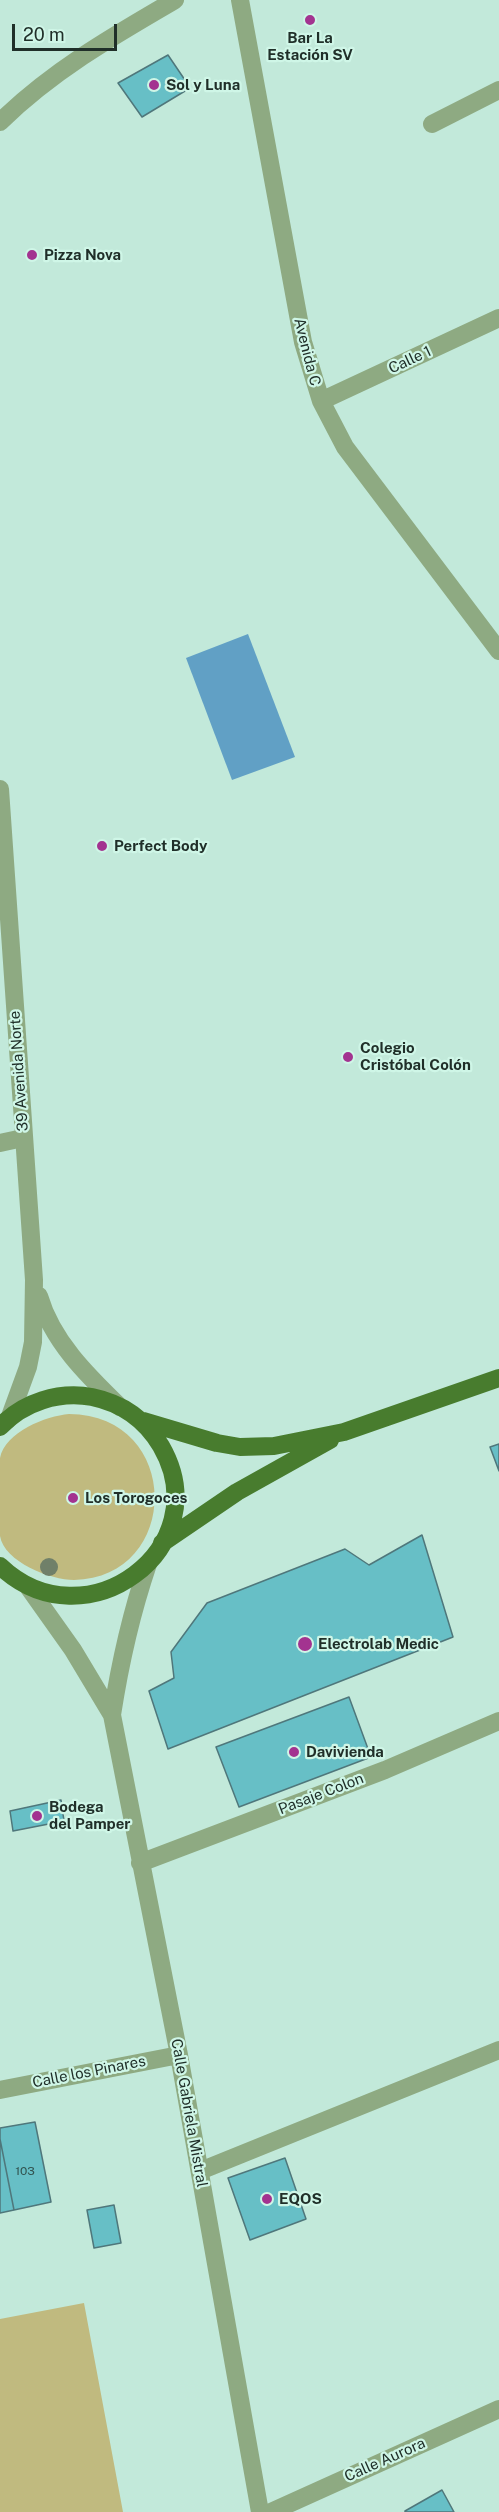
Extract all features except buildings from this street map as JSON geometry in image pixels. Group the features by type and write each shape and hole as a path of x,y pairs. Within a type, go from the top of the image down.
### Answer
{"main road":[{"path":"140,1420 193,1437 240,1447 274,1446 344,1432 499,1378"},
{"path":"3,1570 28,1588 62,1596 96,1594 128,1581 148,1564 162,1543 171,1521 174,1505 173,1481 164,1451 156,1437 140,1420 120,1407 91,1397 67,1395 36,1402 5,1423"},
{"path":"162,1543 237,1492 344,1432"}],"street":[{"path":"0,122 38,88 76,59 175,0"},
{"name":"Avenida C","path":"240,0 303,342 321,401 331,424 352,456 499,651"},
{"path":"432,124 499,90"},
{"name":"Calle 1","path":"321,401 499,318"},
{"name":"39 Avenida Norte","path":"0,789 34,1280 33,1342 27,1367 5,1423"},
{"path":"0,1143 23,1138"},
{"name":"39 Avenida Norte","path":"34,1280 45,1317 63,1344 90,1377 120,1407"},
{"name":"Calle Gabriela Mistral","path":"112,1715 131,1613 148,1564"},
{"name":"Calle Gabriela Mistral","path":"28,1588 73,1650 112,1715 179,2055 260,2512"},
{"name":"Pasaje Colon","path":"140,1863 384,1770 499,1721"},
{"path":"200,2171 499,2050"},
{"name":"Calle los Pinares","path":"0,2090 179,2055"},
{"name":"Calle Aurora","path":"271,2512 499,2409"}],"shaded area":[{"path":"69,1414 106,1421 133,1440 149,1466 155,1497 150,1527 135,1553 109,1572 74,1580 53,1577 30,1568 10,1554 0,1536 0,1458 3,1449 10,1440 28,1427 49,1418"},
{"path":"84,2303 123,2512 0,2512 0,2319"}],"water":[{"path":"248,634 295,757 232,780 186,658"}],"place":[{"name":"Bar La Estación SV","path":"310,20"},
{"name":"Sol y Luna","path":"154,85"},
{"name":"Pizza Nova","path":"32,255"},
{"name":"Perfect Body","path":"102,846"},
{"name":"Colegio Cristóbal Colón","path":"348,1057"},
{"name":"Los Torogoces","path":"73,1498"},
{"name":"Electrolab Medic","path":"305,1644"},
{"name":"Davivienda","path":"294,1752"},
{"name":"Bodega del Pamper","path":"37,1816"},
{"name":"EQOS","path":"267,2199"}]}
